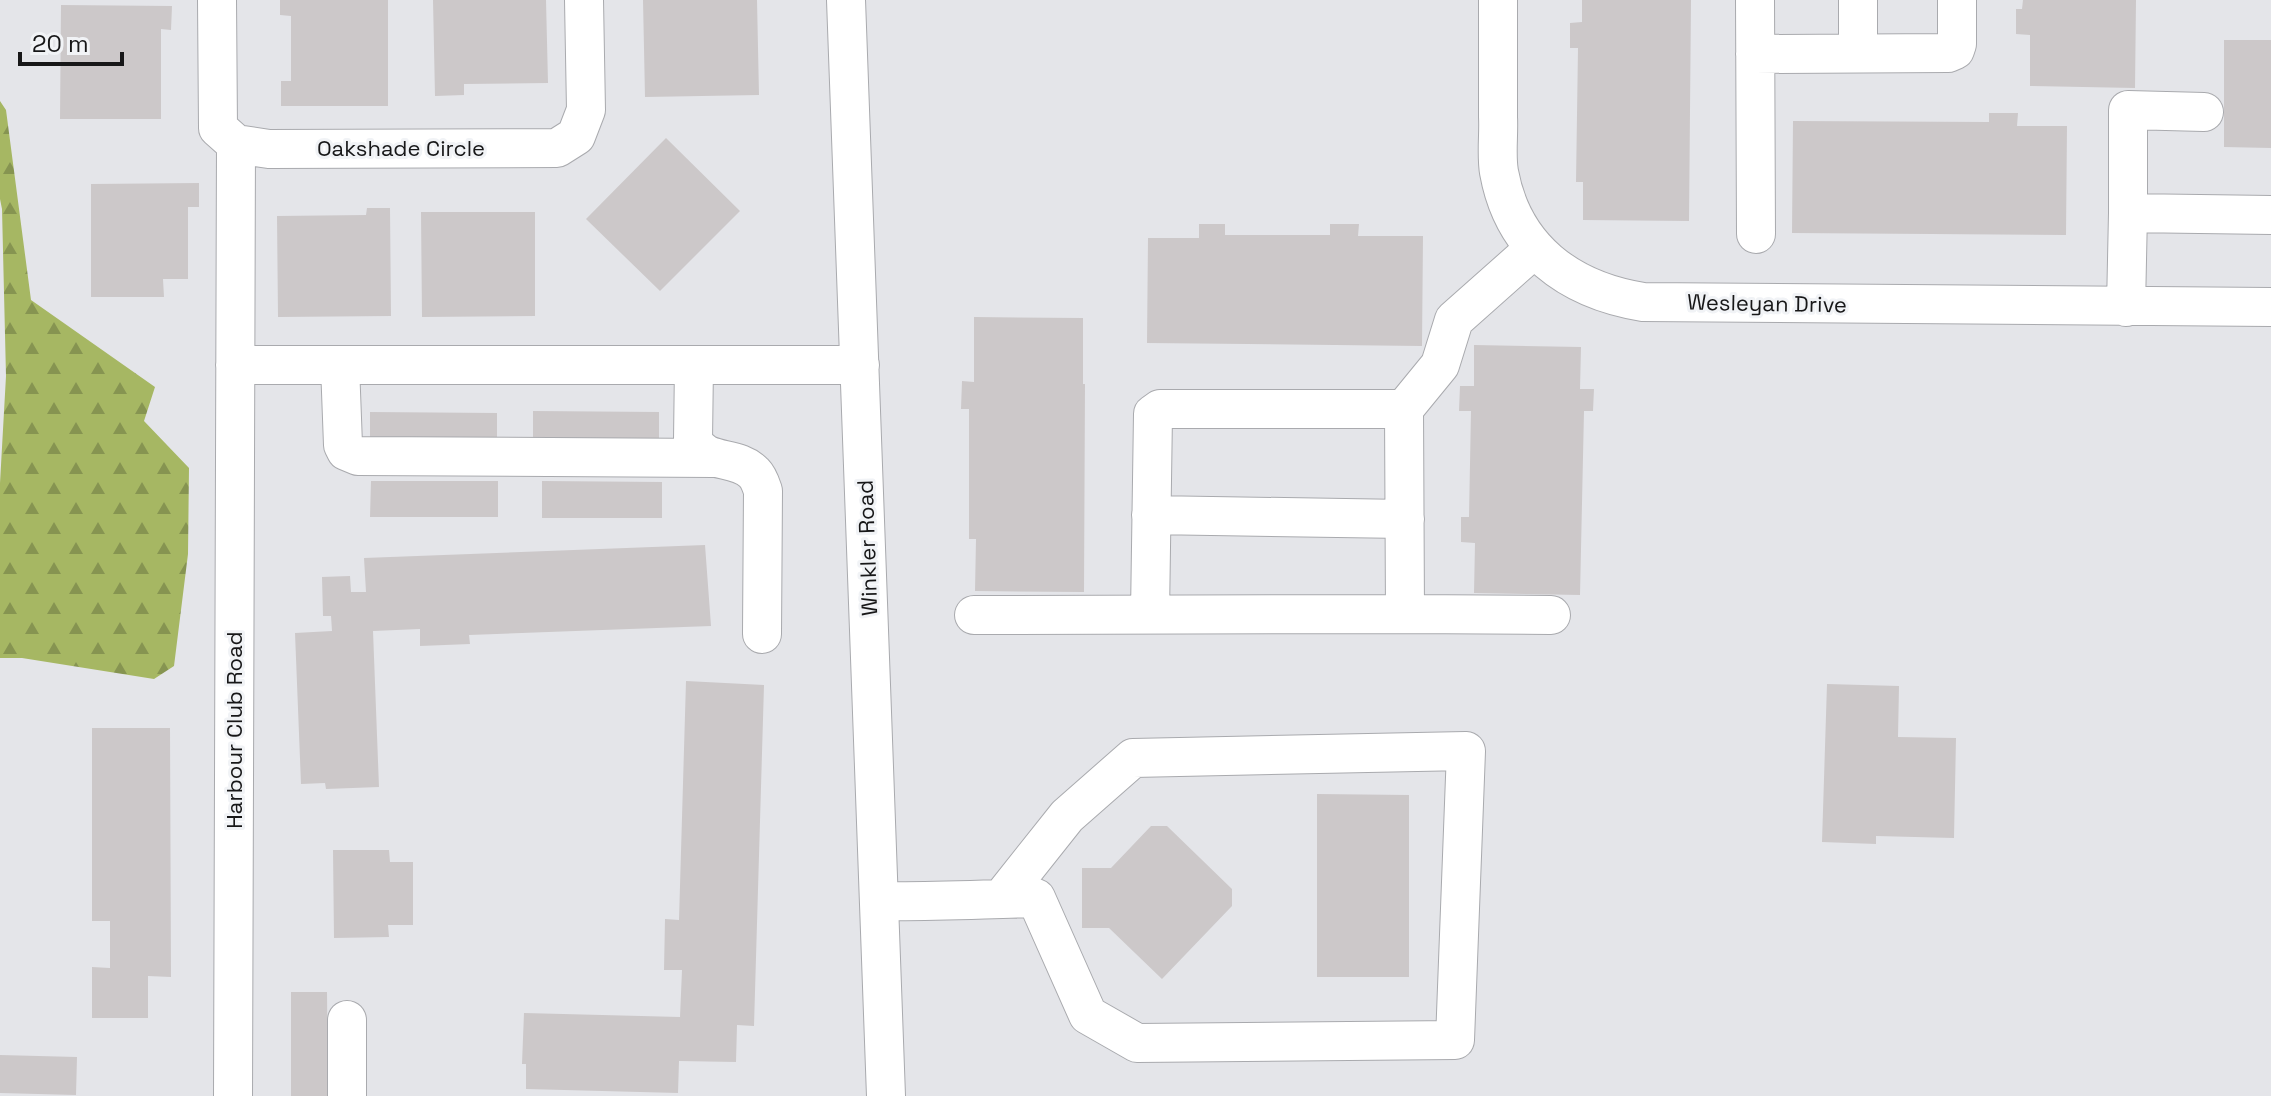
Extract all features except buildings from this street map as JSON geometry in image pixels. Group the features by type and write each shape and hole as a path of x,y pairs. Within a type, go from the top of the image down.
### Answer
{"street":[{"path":"217,0 218,128 236,144"},
{"name":"Oakshade Circle","path":"236,144 269,149 557,148 576,136 586,110 584,0"},
{"name":"Winkler Road","path":"846,0 886,1096"},
{"name":"Wesleyan Drive","path":"1498,0 1499,170 1507,199 1534,249 1582,285 1615,298 1643,302 2271,307"},
{"path":"1755,0 1756,234"},
{"path":"1858,0 1858,53"},
{"path":"1755,54 1948,53 1955,50 1957,0"},
{"path":"2126,307 2128,110 2204,112"},
{"name":"Harbour Club Road","path":"233,1096 236,144"},
{"path":"2128,213 2271,215"},
{"path":"1405,614 1404,409 1440,365 1454,320 1534,249"},
{"path":"235,365 860,365"},
{"path":"340,365 343,445 346,451 358,456 714,458"},
{"path":"694,365 693,440 698,450 714,458 746,466 757,475 763,491 762,634"},
{"path":"1150,614 1153,414 1160,409 1404,409"},
{"path":"1151,515 1405,519"},
{"path":"974,615 1551,615"},
{"path":"879,901 1001,899 1036,898 1088,1015 1137,1043 1455,1040 1466,751 1133,758 1067,816 1001,899"},
{"path":"347,1020 347,1096"}],"green space":[{"path":"0,101 6,110 31,300 155,387 144,421 189,468 188,554 174,666 154,679 22,658 0,658 0,483 6,376"}]}
